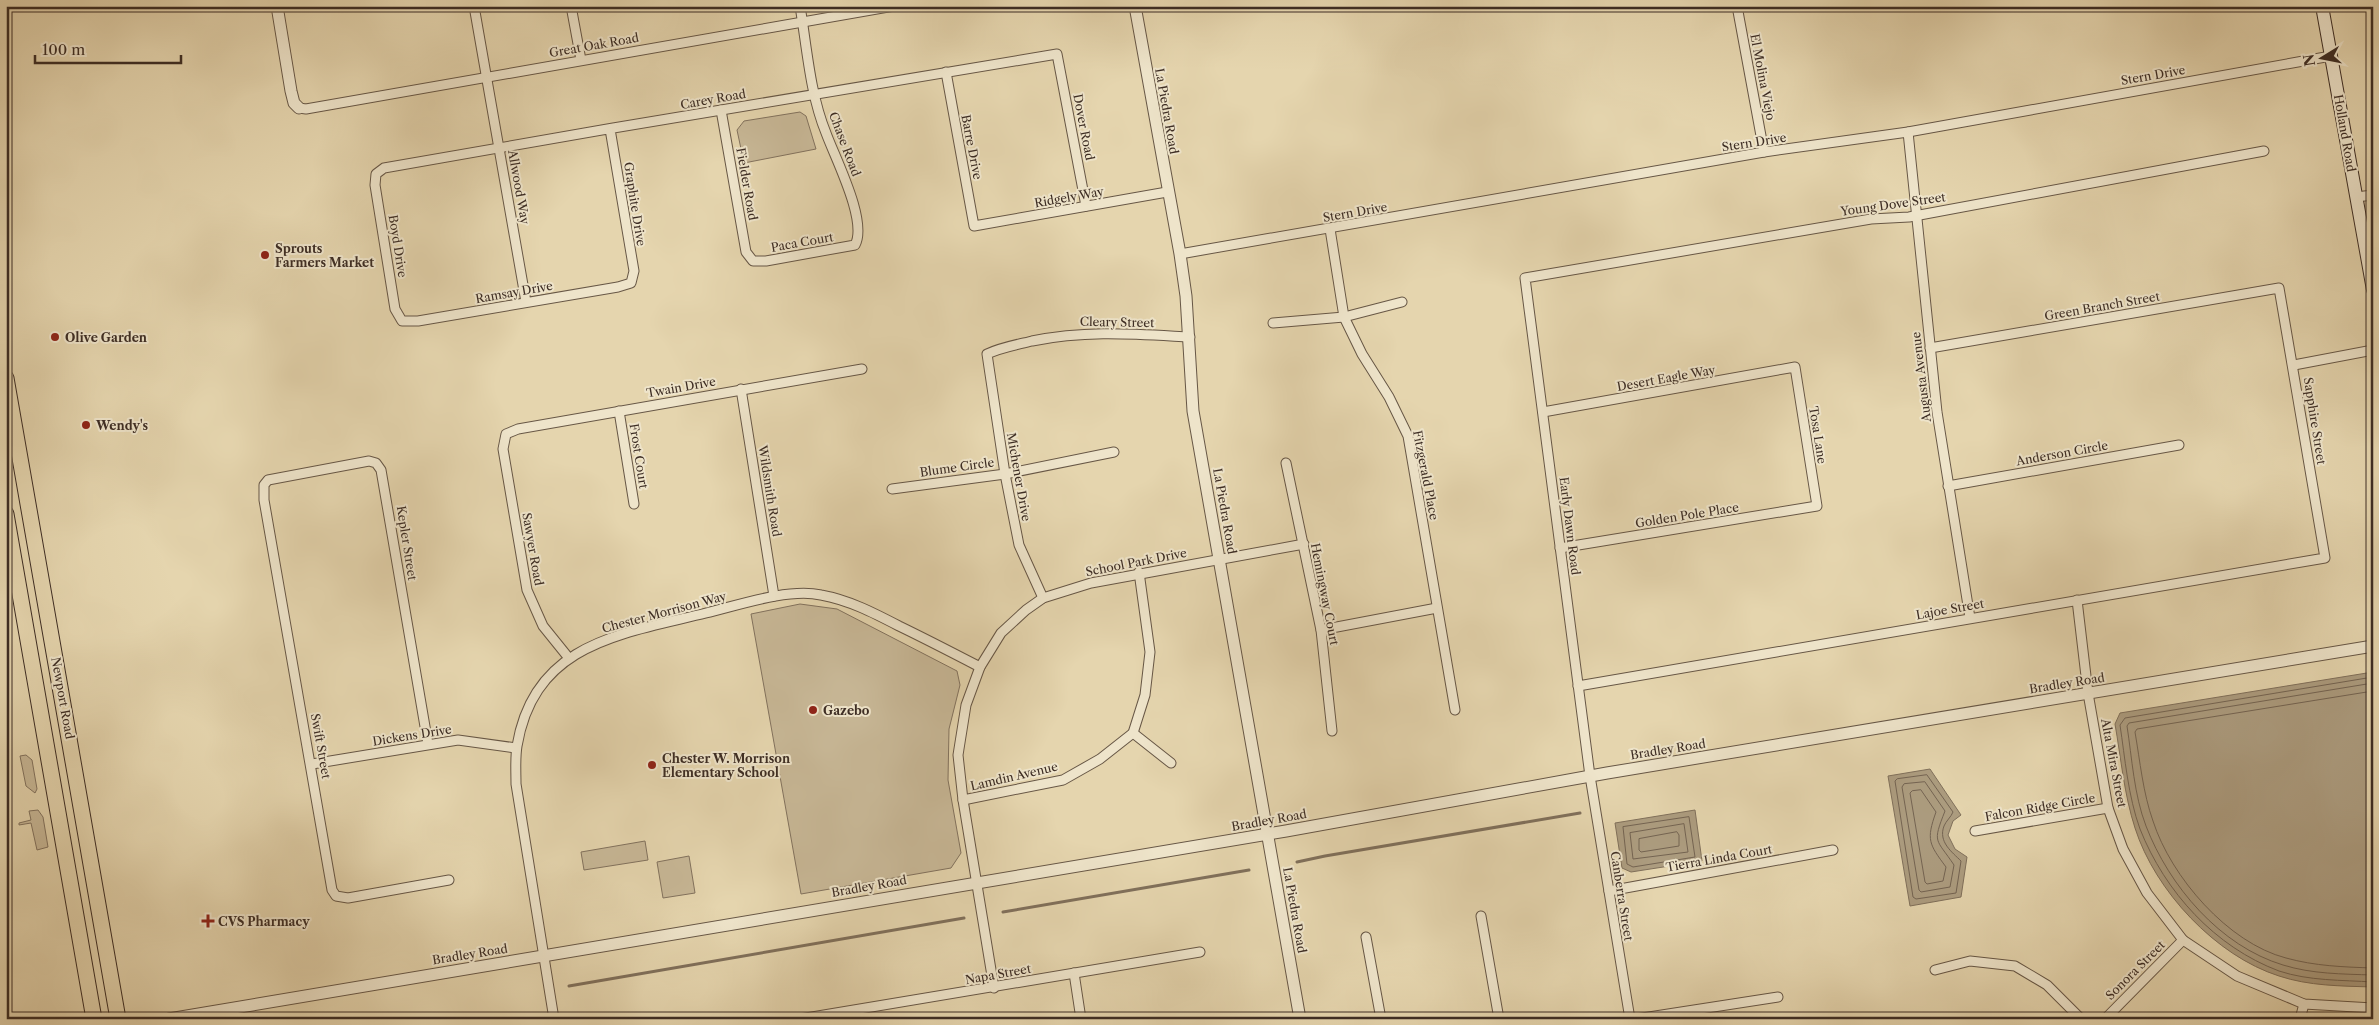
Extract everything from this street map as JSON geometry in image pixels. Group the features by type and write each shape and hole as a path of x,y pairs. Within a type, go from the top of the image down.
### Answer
{"main road":[{"name":"Holland Road","path":"2322,6 2373,290"},
{"name":"Newport Road","path":"6,378 118,1019"},
{"name":"Newport Road","path":"6,514 94,1019"}],"street":[{"path":"277,6 291,91 294,103 299,108"},
{"name":"Allwood Way","path":"474,6 526,302"},
{"path":"572,6 581,60"},
{"name":"Chase Road","path":"800,6 815,94 825,132 844,176 853,205 858,234 854,245"},
{"name":"Great Oak Road","path":"299,108 306,109 894,6"},
{"name":"La Piedra Road","path":"1135,6 1180,254 1190,337 1193,411 1300,1019"},
{"name":"El Molina Viejo","path":"1737,6 1764,152"},
{"name":"Carey Road","path":"376,174 384,168 500,147 1057,54"},
{"name":"Dover Road","path":"1057,54 1086,206"},
{"name":"Stern Drive","path":"1180,254 1764,152 1908,132 2331,56"},
{"name":"Barre Drive","path":"946,72 974,226"},
{"name":"Fielder Road","path":"721,110 746,252 753,261"},
{"name":"Graphite Drive","path":"610,129 634,271 631,284"},
{"name":"Augusta Avenue","path":"1908,132 1936,412 1970,618"},
{"name":"Young Dove Street","path":"1525,278 1871,218 1915,215 2264,151"},
{"name":"Boyd Drive","path":"376,174 375,185 395,309 402,321"},
{"name":"Ridgely Way","path":"974,226 1168,192"},
{"path":"2356,198 2373,195"},
{"name":"Fitzgerald Place","path":"1330,229 1344,317 1362,354 1389,397 1408,436 1455,710"},
{"name":"Paca Court","path":"753,261 766,261 854,245"},
{"name":"Early Dawn Road","path":"1525,278 1590,776"},
{"name":"Ramsay Drive","path":"402,321 418,321 631,284"},
{"name":"Green Branch Street","path":"1930,348 2279,288"},
{"name":"Sapphire Street","path":"2279,288 2294,365 2325,558"},
{"path":"1273,323 1344,317 1402,302"},
{"name":"Cleary Street","path":"988,354 999,348 1064,335 1103,332 1190,337"},
{"path":"2294,365 2373,350"},
{"name":"Michener Drive","path":"988,354 1005,474 1019,545 1044,598"},
{"name":"Desert Eagle Way","path":"1543,412 1794,367"},
{"name":"Tosa Lane","path":"1794,367 1817,506"},
{"name":"Twain Drive","path":"506,434 518,429 862,369"},
{"name":"Wildsmith Road","path":"741,389 774,596"},
{"name":"Frost Court","path":"619,411 634,504"},
{"name":"Sawyer Road","path":"506,434 503,449 527,590 543,626 568,657"},
{"name":"Anderson Circle","path":"1948,486 2179,445"},
{"name":"Blume Circle","path":"892,489 1005,474 1114,452"},
{"name":"Kepler Street","path":"264,485 274,478 369,460 376,463 381,470 428,744"},
{"name":"Hemingway Court","path":"1286,463 1321,630 1332,731"},
{"name":"Swift Street","path":"264,485 264,500 312,764 330,882 336,896 348,898 449,880"},
{"name":"Golden Pole Place","path":"1560,548 1817,506"},
{"name":"School Park Drive","path":"994,988 963,800 958,755 966,705 980,667 1001,633 1026,610 1044,598 1091,582 1304,544"},
{"name":"Lajoe Street","path":"1578,686 2325,558"},
{"path":"1139,572 1150,652 1145,695 1133,733 1171,763"},
{"name":"Chester Morrison Way","path":"554,1019 516,784 516,748 522,721 531,702 546,679 568,657 607,638 774,596 820,594 859,606 980,667"},
{"name":"Alta Mira Street","path":"2076,600 2088,694 2108,808 2123,849 2147,893 2183,940 2237,976 2304,1004 2373,1008"},
{"path":"1321,630 1437,608"},
{"name":"Bradley Road","path":"169,1019 1268,834 1590,776 2373,646"},
{"name":"Lamdin Avenue","path":"963,800 1063,780 1100,759 1133,733"},
{"name":"Dickens Drive","path":"312,764 458,740 516,748"},
{"name":"Canberra Street","path":"1590,776 1630,1019"},
{"name":"Falcon Ridge Circle","path":"1975,831 2108,808"},
{"name":"Tierra Linda Court","path":"1609,891 1833,850"},
{"path":"1481,916 1499,1019"},
{"path":"1366,937 1381,1019"},
{"name":"Sonora Street","path":"2105,1019 2183,940"},
{"name":"Napa Street","path":"800,1019 1200,952"},
{"path":"1935,970 1970,962 2015,966 2047,985 2081,1019"},
{"path":"1074,973 1082,1019"},
{"path":"1636,1019 1778,996"},
{"path":"2300,1019 2304,1004"}],"shaded area":[{"path":"800,112 806,116 816,149 744,163 737,130 744,121"},
{"path":"800,604 837,609 957,671 960,685 949,729 948,780 961,853 951,868 801,894 751,614"},
{"path":"26,755 32,760 37,789 35,793 26,786 20,756"},
{"path":"38,810 43,817 48,847 37,850 31,823 19,825 19,823 31,820 29,811"},
{"path":"645,841 648,860 584,870 581,852"},
{"path":"689,856 695,893 663,898 657,862"}],"water":[{"path":"2373,672 2373,987 2325,985 2279,976 2233,953 2211,937 2191,918 2157,875 2144,852 2131,815 2115,724 2120,713"},
{"path":"1930,769 1961,815 1953,821 1948,835 1955,849 1967,857 1961,897 1910,906 1888,776"},
{"path":"1695,810 1702,861 1631,872 1622,868 1615,823"}],"waterway":[{"path":"1297,862 1580,813"},
{"path":"1003,912 1249,870"},
{"path":"569,986 964,918"}],"place":[{"name":"Sprouts Farmers Market","path":"265,255"},
{"name":"Olive Garden","path":"55,337"},
{"name":"Wendy's","path":"86,425"},
{"name":"Gazebo","path":"813,710"},
{"name":"Chester W. Morrison Elementary School","path":"652,765"},
{"name":"CVS Pharmacy","path":"208,921"}]}
